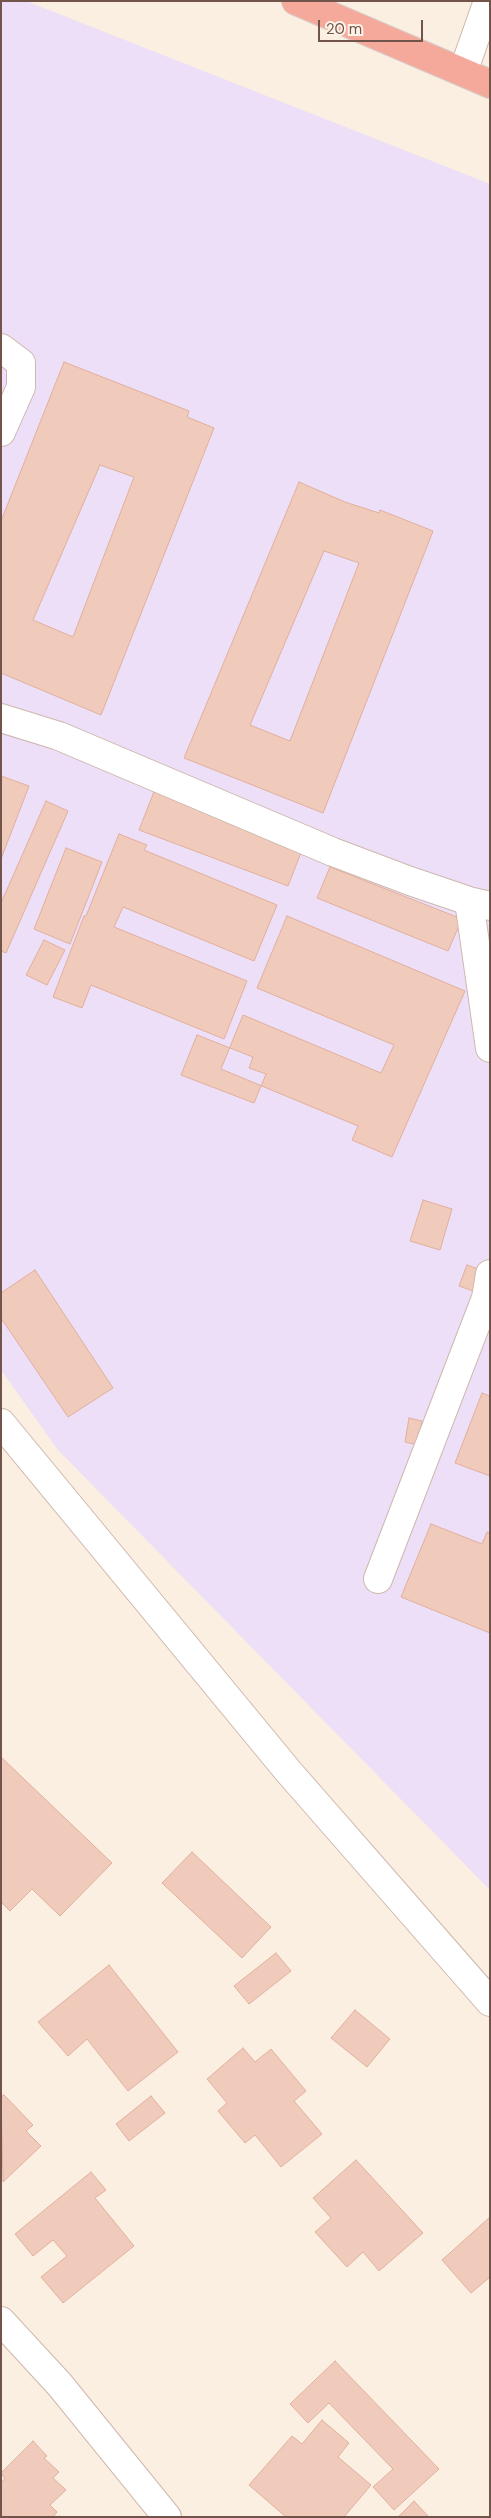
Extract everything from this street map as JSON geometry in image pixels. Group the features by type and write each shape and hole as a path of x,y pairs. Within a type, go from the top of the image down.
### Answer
{"highway":[{"path":"296,1 490,84"}],"street":[{"path":"463,72 488,1"},
{"path":"1,348 21,363 21,387 1,432"},
{"path":"1,718 59,736 333,852 480,904 490,1048"},
{"path":"378,1579 486,1298 490,1274"},
{"path":"1,1423 288,1771 490,2002"},
{"path":"1,2321 60,2385 167,2517"}],"shaded area":[{"path":"1,1 26,1 490,184 490,1890 58,1450 1,1370"}],"building":[{"path":"64,362 189,411 187,417 214,428 101,715 1,673 1,521","holes":["100,465 134,477 73,637 33,620"]},
{"path":"299,482 345,502 379,513 380,510 433,531 323,813 184,758","holes":["324,551 359,563 290,741 250,725"]},
{"path":"1,776 29,786 1,859"},
{"path":"155,789 304,845 288,886 139,830"},
{"path":"46,801 68,811 6,953 1,951 1,903"},
{"path":"119,834 147,845 144,850 277,905 254,961 123,907 114,927 247,981 224,1039 91,985 82,1008 53,997 84,916 86,916"},
{"path":"66,848 102,862 70,944 34,929"},
{"path":"330,867 462,919 448,951 317,898"},
{"path":"287,916 465,991 392,1157 352,1140 358,1126 221,1069 243,1015 381,1073 394,1045 257,988"},
{"path":"44,940 65,950 47,985 26,975"},
{"path":"197,1035 253,1057 249,1068 266,1074 254,1103 181,1075"},
{"path":"423,1200 452,1209 440,1250 410,1241"},
{"path":"467,1265 481,1270 473,1291 459,1286"},
{"path":"35,1270 113,1388 68,1417 1,1318 1,1293"},
{"path":"482,1393 490,1396 490,1476 455,1463"},
{"path":"409,1418 422,1421 418,1445 405,1442"},
{"path":"431,1524 482,1544 487,1532 490,1533 490,1633 401,1597"},
{"path":"1,1757 112,1863 60,1916 32,1889 10,1911 1,1902"},
{"path":"192,1852 271,1927 242,1958 162,1883"},
{"path":"276,1953 291,1971 249,2004 234,1986"},
{"path":"109,1965 178,2052 128,2091 87,2039 68,2056 38,2022"},
{"path":"355,2010 390,2039 367,2067 331,2038"},
{"path":"243,2048 255,2062 271,2049 306,2091 294,2101 322,2134 281,2167 255,2135 245,2143 218,2111 227,2103 207,2079"},
{"path":"4,2095 33,2125 26,2131 41,2146 3,2182 1,2097"},
{"path":"151,2096 165,2113 129,2141 116,2124"},
{"path":"356,2160 423,2233 379,2271 363,2252 347,2267 315,2232 331,2218 313,2198"},
{"path":"91,2172 106,2190 95,2198 134,2246 63,2303 41,2277 67,2256 53,2240 33,2256 15,2234"},
{"path":"490,2217 490,2277 471,2293 442,2260"},
{"path":"335,2361 439,2469 394,2510 373,2487 393,2469 329,2403 308,2423 290,2404"},
{"path":"322,2420 349,2443 338,2457 371,2485 344,2517 286,2517 249,2485 292,2436 302,2444"},
{"path":"33,2441 47,2456 44,2458 59,2472 53,2478 66,2490 50,2505 57,2512 53,2517 1,2517 1,2482 5,2479 1,2473"},
{"path":"414,2501 429,2517 398,2517"}]}
